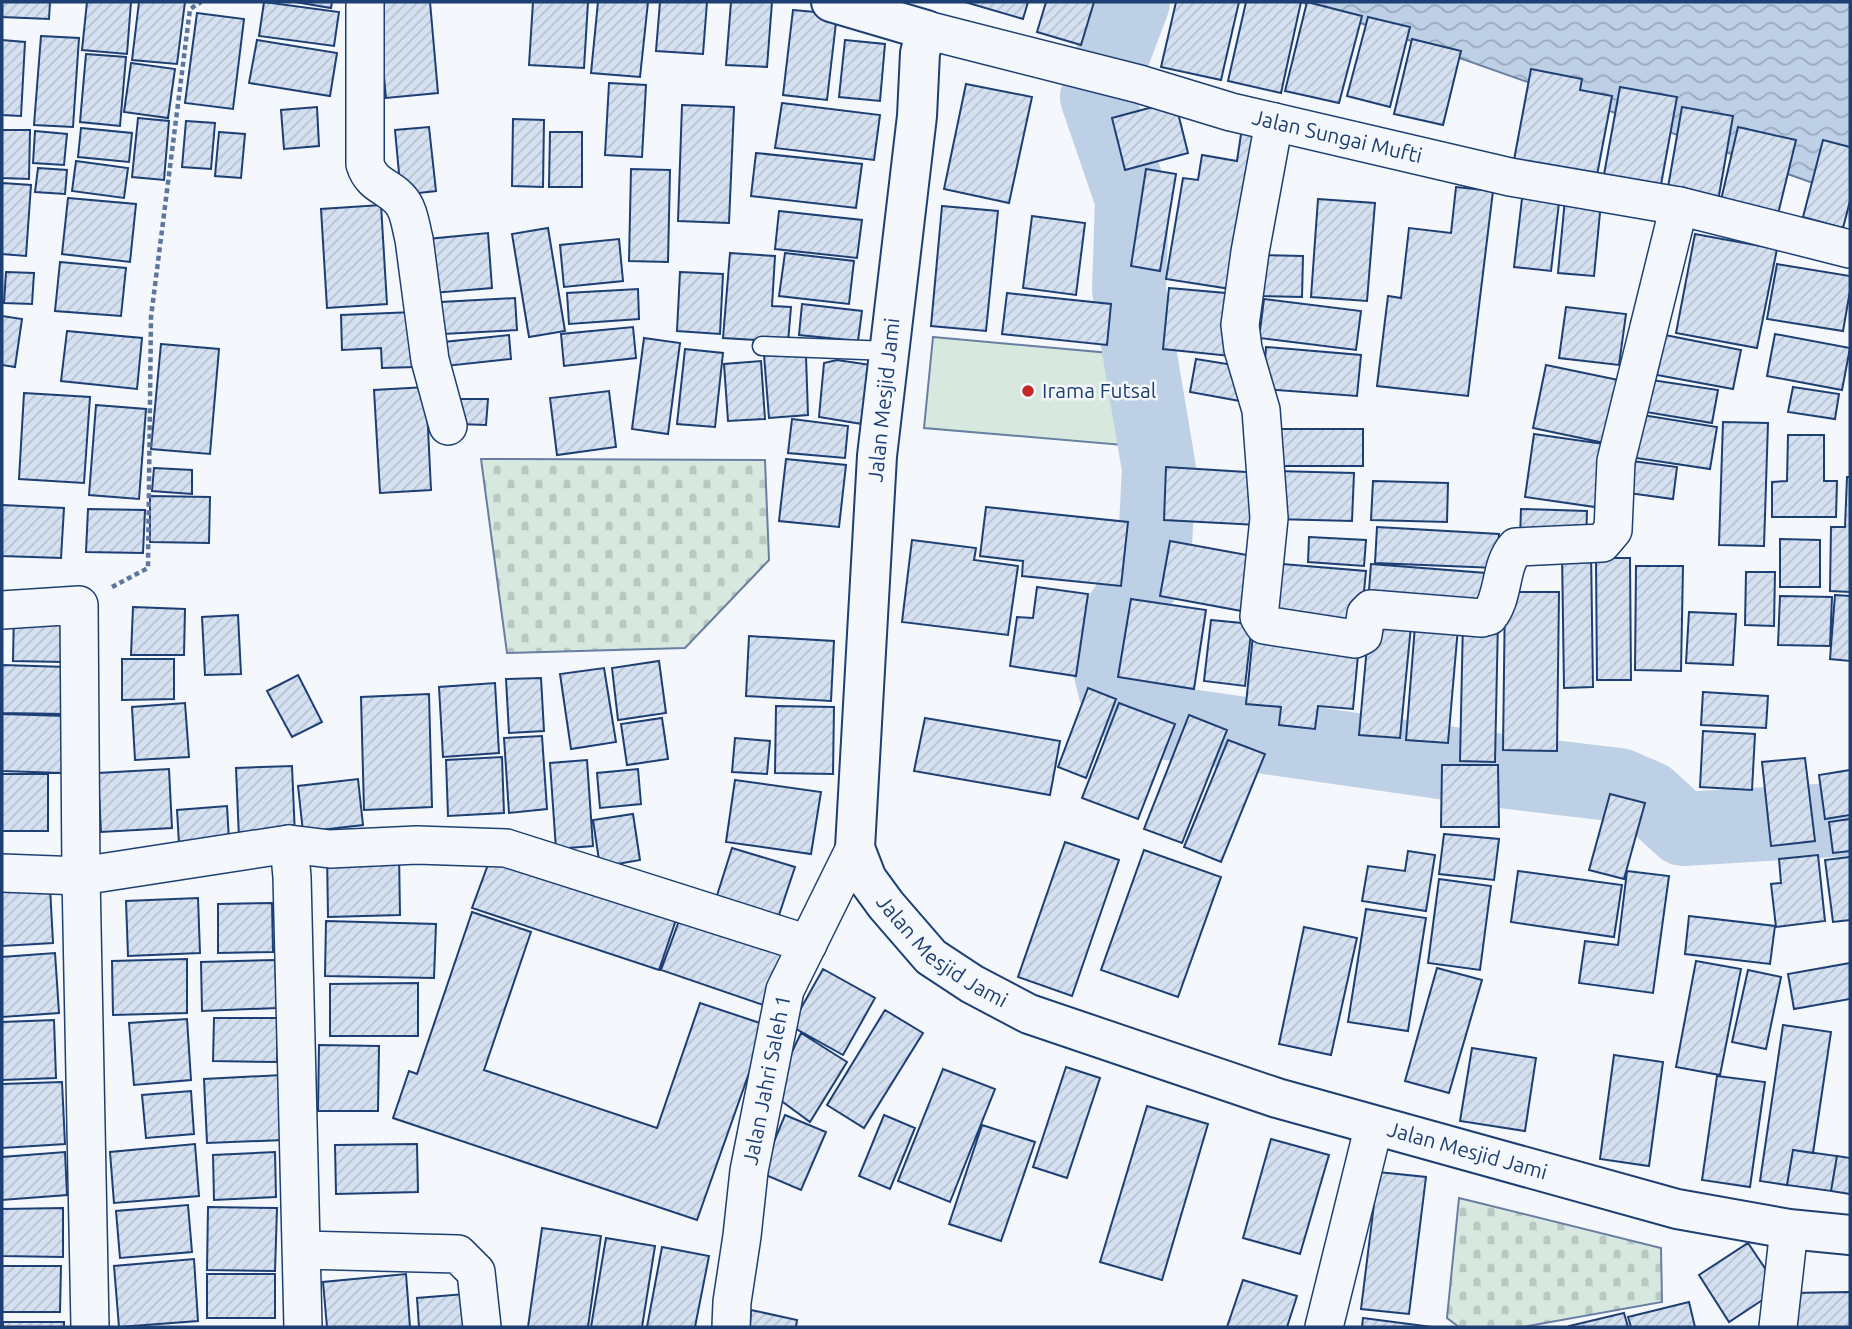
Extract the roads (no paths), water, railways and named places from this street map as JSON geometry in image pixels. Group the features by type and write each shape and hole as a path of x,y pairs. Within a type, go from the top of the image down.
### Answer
{"street":[{"path":"365,2 365,164 368,175 404,205 409,220 414,239 430,360 448,426"},
{"name":"Jalan Sungai Mufti","path":"831,2 926,30 1139,84 1231,112 1510,177 1679,206 1850,248"},
{"name":"Jalan Mesjid Jami","path":"926,30 920,53 917,116 877,456 855,848 867,879 886,905 931,957 972,984 1029,1014 1277,1098 1677,1209 1789,1228 1850,1235"},
{"path":"1274,122 1250,252 1240,325 1243,349 1261,410 1264,430 1269,518 1259,617 1265,625 1355,639 1363,635 1366,614 1371,609 1482,618 1489,616 1497,606 1508,557 1516,547 1602,542 1609,537 1613,530 1616,461 1622,431 1679,206"},
{"path":"2,610 79,605 80,876 90,1327"},
{"path":"289,844 303,1327"},
{"path":"2,873 80,876 289,844 330,849 417,845 506,848 808,944"},
{"name":"Jalan Jahri Saleh 1","path":"731,1327 751,1158 785,990 855,848"},
{"path":"1324,1327 1374,1125"},
{"path":"1778,1327 1789,1228"},
{"path":"302,1251 458,1254 468,1261 476,1272 482,1327"}],"lane":[{"path":"762,346 889,351"}],"water":[{"path":"1301,2 1850,2 1850,190 1816,184"}],"waterway":[{"path":"1133,2 1097,97 1132,199 1129,290 1159,469 1154,564 1116,622 1108,661 1116,693 1129,710 1161,722 1509,772 1619,785 1649,798 1683,829 1850,819"}],"place":[{"name":"Irama Futsal","path":"1028,391"}]}
